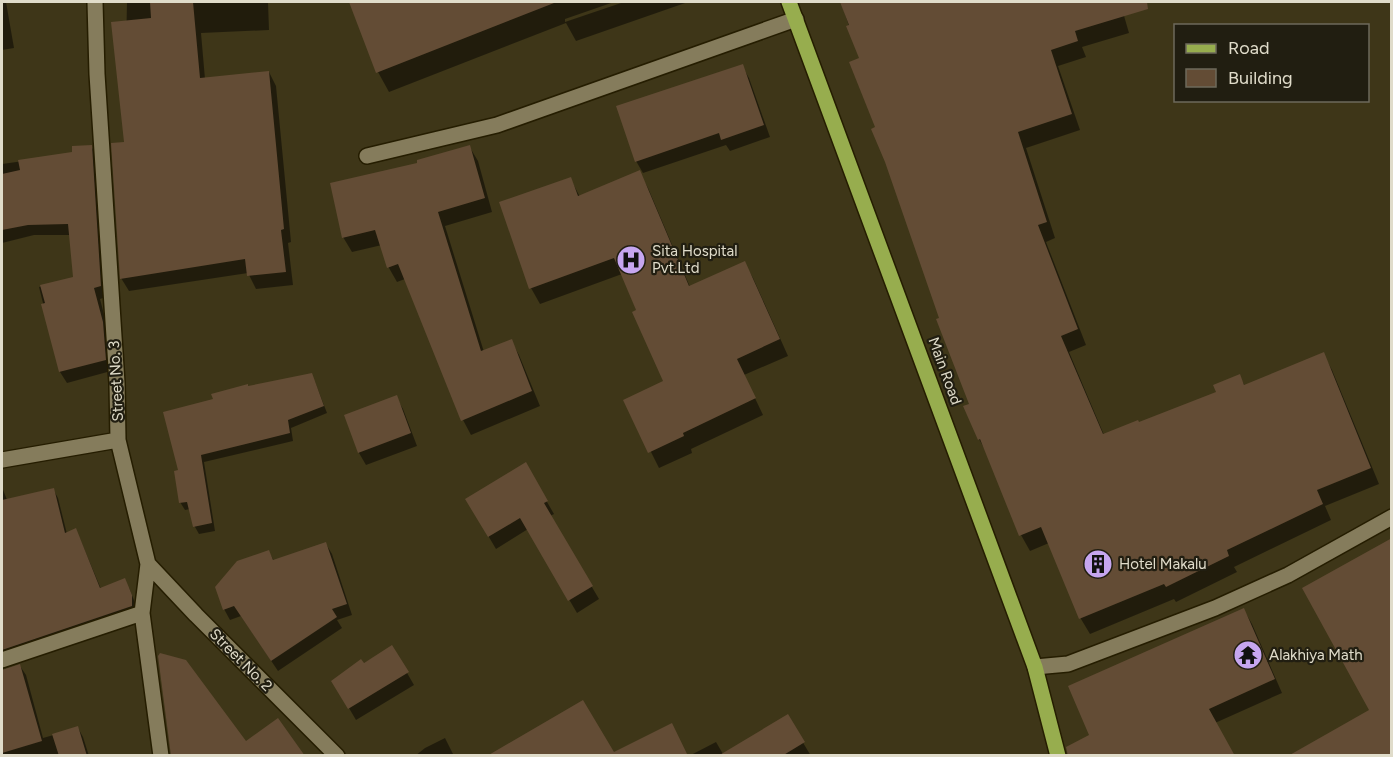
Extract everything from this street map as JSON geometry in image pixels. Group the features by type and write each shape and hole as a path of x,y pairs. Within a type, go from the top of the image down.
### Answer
{"main road":[{"name":"Main Road","path":"789,2 1035,667 1058,756"}],"street":[{"name":"Street No. 3","path":"95,2 97,74 117,383 118,440 148,564 142,613 161,756"},
{"path":"367,156 498,125 796,19"},
{"path":"2,460 118,440"},
{"path":"1035,667 1068,663 1215,608 1288,576 1392,517"},
{"name":"Street No. 2","path":"148,564 337,756"},
{"path":"2,660 142,613"}],"building":[{"path":"150,2 193,2 200,78 269,71 286,272 247,276 245,259 120,279 111,143 124,142 111,22 151,18"},
{"path":"349,2 553,2 554,3 376,73"},
{"path":"840,2 1147,2 1148,9 1075,31 1078,41 1051,50 1072,114 1018,132 1047,222 1038,225 1078,329 1061,336 1103,434 1216,392 1213,385 1240,374 1244,385 1324,352 1371,468 1317,490 1323,504 1227,550 1229,556 1166,587 1164,584 1079,619 1041,527 1019,536 980,439 978,440 963,406 969,404 936,319 939,318 885,162 871,129 875,127 849,62 859,58 846,26 849,25"},
{"path":"743,64 764,125 721,140 719,133 635,162 616,106"},
{"path":"92,145 101,286 94,288 103,322 106,360 59,372 41,304 45,303 40,285 73,277 68,224 28,225 2,230 2,174 20,170 18,160 72,152 72,146"},
{"path":"470,145 485,198 438,212 481,351 512,339 532,391 461,421 398,264 387,268 375,230 342,238 330,183 417,163 417,160"},
{"path":"640,170 689,286 745,261 780,339 737,359 756,398 683,433 684,436 648,453 623,400 663,381 632,312 636,310 614,258 529,289 499,202 571,177 578,196"},
{"path":"312,373 324,406 288,420 290,433 201,455 212,523 193,527 187,502 179,503 174,471 178,470 163,412 213,399 211,394 248,384 248,386"},
{"path":"397,395 411,433 358,453 344,415"},
{"path":"526,462 548,501 544,503 593,586 568,601 520,518 488,537 465,499"},
{"path":"54,488 65,533 76,528 100,588 125,578 132,595 132,606 2,650 2,500"},
{"path":"1392,538 1392,756 1288,756 1369,710 1302,588"},
{"path":"326,542 347,604 332,609 337,617 271,661 234,606 223,610 215,587 237,561 269,550 273,560"},
{"path":"1244,608 1275,679 1209,709 1235,756 1068,756 1066,747 1089,735 1068,686"},
{"path":"392,645 409,672 348,709 331,681 361,659 364,663"},
{"path":"160,653 186,660 246,741 278,718 305,756 171,756 158,656"},
{"path":"20,664 42,741 2,753 2,670"},
{"path":"583,700 614,752 672,723 688,756 487,756"},
{"path":"788,714 805,742 782,756 718,756"},
{"path":"78,726 87,756 59,756 52,734"}],"place":[{"name":"Sita Hospital Pvt.Ltd","path":"631,260"},
{"name":"Hotel Makalu","path":"1098,564"},
{"name":"Alakhiya Math","path":"1248,655"}]}
